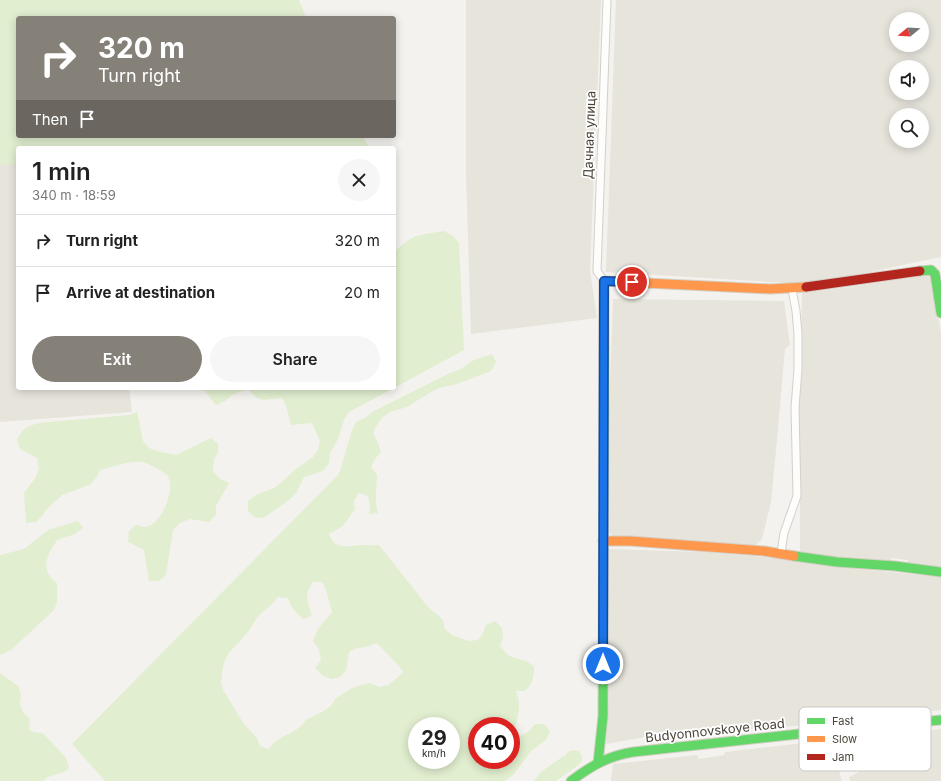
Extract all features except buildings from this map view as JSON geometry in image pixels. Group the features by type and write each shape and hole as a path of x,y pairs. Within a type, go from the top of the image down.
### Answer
{"street":[{"name":"Дачная улица","path":"604,281 597,272 607,0"},
{"path":"598,763 603,716 604,281 792,289 931,270 934,274 941,313"},
{"path":"780,553 784,532 797,496 795,408 798,369 798,334 792,289"},
{"path":"604,541 630,541 764,551 837,562 896,566 941,572"},
{"name":"Budyonnovskoye Road","path":"931,721 941,720"},
{"name":"Budyonnovskoye Road","path":"571,781 598,763 616,755 799,734"}],"shaded area":[{"path":"466,0 601,0 590,271 597,318 471,334 466,175"},
{"path":"616,0 941,0 941,257 803,286 787,283 606,272"},
{"path":"0,113 17,146 16,390 129,390 132,412 0,422"},
{"path":"930,275 941,332 941,569 908,566 908,560 891,558 891,564 800,554 798,417 801,371 802,293"},
{"path":"613,299 784,301 790,345 785,349 771,502 762,539 755,546 614,537 608,531 609,407"},
{"path":"609,549 703,552 776,558 838,567 941,577 941,710 931,711 931,707 799,707 799,726 645,737 606,744 609,701"},
{"path":"941,729 941,781 850,781 849,777 861,771 931,771 931,730"},
{"path":"799,744 799,771 839,771 842,781 611,781 613,764 697,755 699,759 724,755 725,752"}],"green space":[{"path":"0,0 299,0 305,16 16,16 16,138 363,138 369,146 16,146 16,164 0,165"},
{"path":"444,231 453,236 459,243 464,350 396,387 396,250 407,241 425,234"},
{"path":"492,354 496,362 491,371 457,384 439,388 407,407 390,412 382,418 373,433 381,452 371,467 377,475 376,504 378,513 369,514 370,505 368,496 359,493 354,501 355,510 343,526 329,534 334,543 341,546 379,545 428,607 443,620 445,629 452,635 469,641 478,640 486,625 495,621 502,628 503,637 500,646 509,656 526,661 534,666 533,677 530,685 525,691 516,691 519,701 518,717 468,717 468,769 518,769 514,774 505,781 105,781 72,744 339,474 352,430 356,422 365,418 372,412 450,373 459,370 474,360","holes":["313,582 322,582 326,590 332,612 318,629 313,641 319,650 321,660 315,668 323,676 332,679 340,677 346,671 349,652 357,648 366,647 377,643 403,672 388,685 379,687 370,683 352,688 336,698 331,706 306,720 300,727 282,737 268,749 260,746 257,738 244,724 223,690 221,682 224,663 228,654 248,632 258,616 278,597 288,598 290,605 298,615 304,619 312,615 307,594"]},
{"path":"204,390 245,390 234,394 225,401 216,405"},
{"path":"249,390 390,390 349,412 344,420 338,439 330,453 329,463 323,471 304,477 296,493 289,500 265,517 256,518 248,511 248,501 256,495 274,488 297,468 313,457 318,450 320,441 312,423 291,425 286,406 282,398 263,400 255,397"},
{"path":"137,412 143,441 149,448 157,451 176,455 211,438 218,444 218,452 214,460 213,471 220,479 229,483 216,506 216,515 209,522 190,519 180,523 173,530 166,575 159,581 149,581 144,550 128,542 129,531 136,525 145,527 151,525 157,520 162,514 169,497 170,481 167,475 148,464 142,462 132,462 100,470 96,478 89,485 62,495 36,522 26,523 24,493 36,477 39,468 37,458 20,449 17,440 23,430 38,423 129,415"},
{"path":"78,521 83,528 75,534 57,540 48,557 46,567 47,571 51,578 57,583 57,602 54,610 11,650 0,655 0,555 24,549 48,530"},
{"path":"0,673 18,686 21,695 20,704 23,712 30,719 29,729 33,732 43,733 66,758 69,768 66,771 48,777 43,781 0,781"},
{"path":"535,724 544,724 550,731 546,740 531,751 520,766 520,736 528,732"},
{"path":"573,750 579,751 582,756 582,761 577,766 556,781 534,781 542,771 567,754 567,752"}],"traffic: fast":[{"path":"920,271 931,270 935,274 941,313"},
{"path":"598,763 603,716 604,348"},
{"path":"794,556 837,562 895,566 941,572"},
{"path":"931,721 941,720"},
{"path":"571,781 600,762 633,752 799,734"}],"traffic: slow":[{"path":"604,348 604,281 770,289 806,287"},
{"path":"603,541 630,541 764,551 794,556"}],"traffic: jam":[{"path":"806,287 920,271"}],"route":[{"path":"603,664 604,281 632,282"}]}
